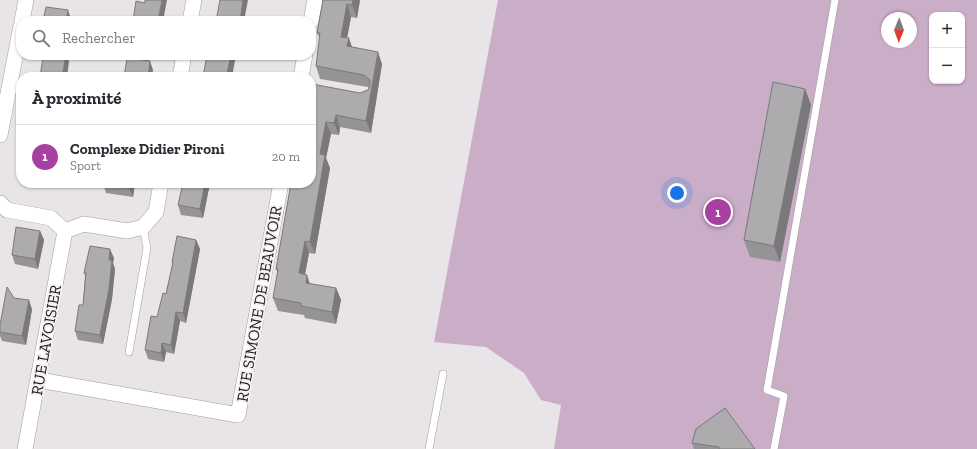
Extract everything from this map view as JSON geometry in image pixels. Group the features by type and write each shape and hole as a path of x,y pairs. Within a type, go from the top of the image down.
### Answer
{"street":[{"path":"23,16 26,0"},
{"path":"191,16 194,0"},
{"path":"312,16 315,0"},
{"path":"0,135 16,52"},
{"path":"181,72 183,60"},
{"path":"301,72 304,60"},
{"path":"0,203 7,210 51,218 66,231 84,224 127,231 143,227 156,212 160,188"},
{"name":"RUE SIMONE DE BEAUVOIR","path":"39,380 238,415 280,188"},
{"name":"RUE LAVOISIER","path":"25,449 66,231"}],"lane":[{"path":"774,449 784,396 766,390 835,0"},
{"path":"129,352 148,248 143,227"},
{"path":"430,449 444,374"}],"shaded area":[{"path":"498,0 977,0 977,449 554,449 561,405 541,400 524,373 486,347 434,342"}],"building":[{"path":"145,0 162,0 159,16 134,16 136,1 145,3"},
{"path":"220,0 243,0 241,16 217,16"},
{"path":"323,0 353,0 352,5 347,4 341,37 349,38 347,46 378,52 366,121 336,115 334,123 326,122 320,154 325,155 310,242 305,241 299,273 307,275 306,283 336,288 332,312 301,306 301,303 273,298 278,269 276,269 290,188 316,188 316,85 360,93 368,90 370,85 370,80 364,75 316,66 320,33 317,33"},
{"path":"46,7 68,10 67,16 44,16"},
{"path":"43,60 65,60 63,72 41,72"},
{"path":"127,60 150,61 149,72 125,72"},
{"path":"206,60 230,60 227,72 204,72"},
{"path":"773,82 805,89 774,246 744,240"},
{"path":"182,188 204,188 200,209 178,205"},
{"path":"16,227 40,231 35,259 12,255"},
{"path":"177,236 196,240 183,313 176,312 171,345 162,343 161,353 145,350 151,316 157,317 163,293 166,294"},
{"path":"90,246 110,249 109,260 112,260 109,289 100,335 75,331 79,305 83,305 86,273 84,273"},
{"path":"7,287 14,298 29,300 22,336 0,332"},
{"path":"725,408 755,449 719,449 719,447 692,443 696,429"}],"place":[{"name":"Complexe Didier Pironi","path":"718,212"}]}
